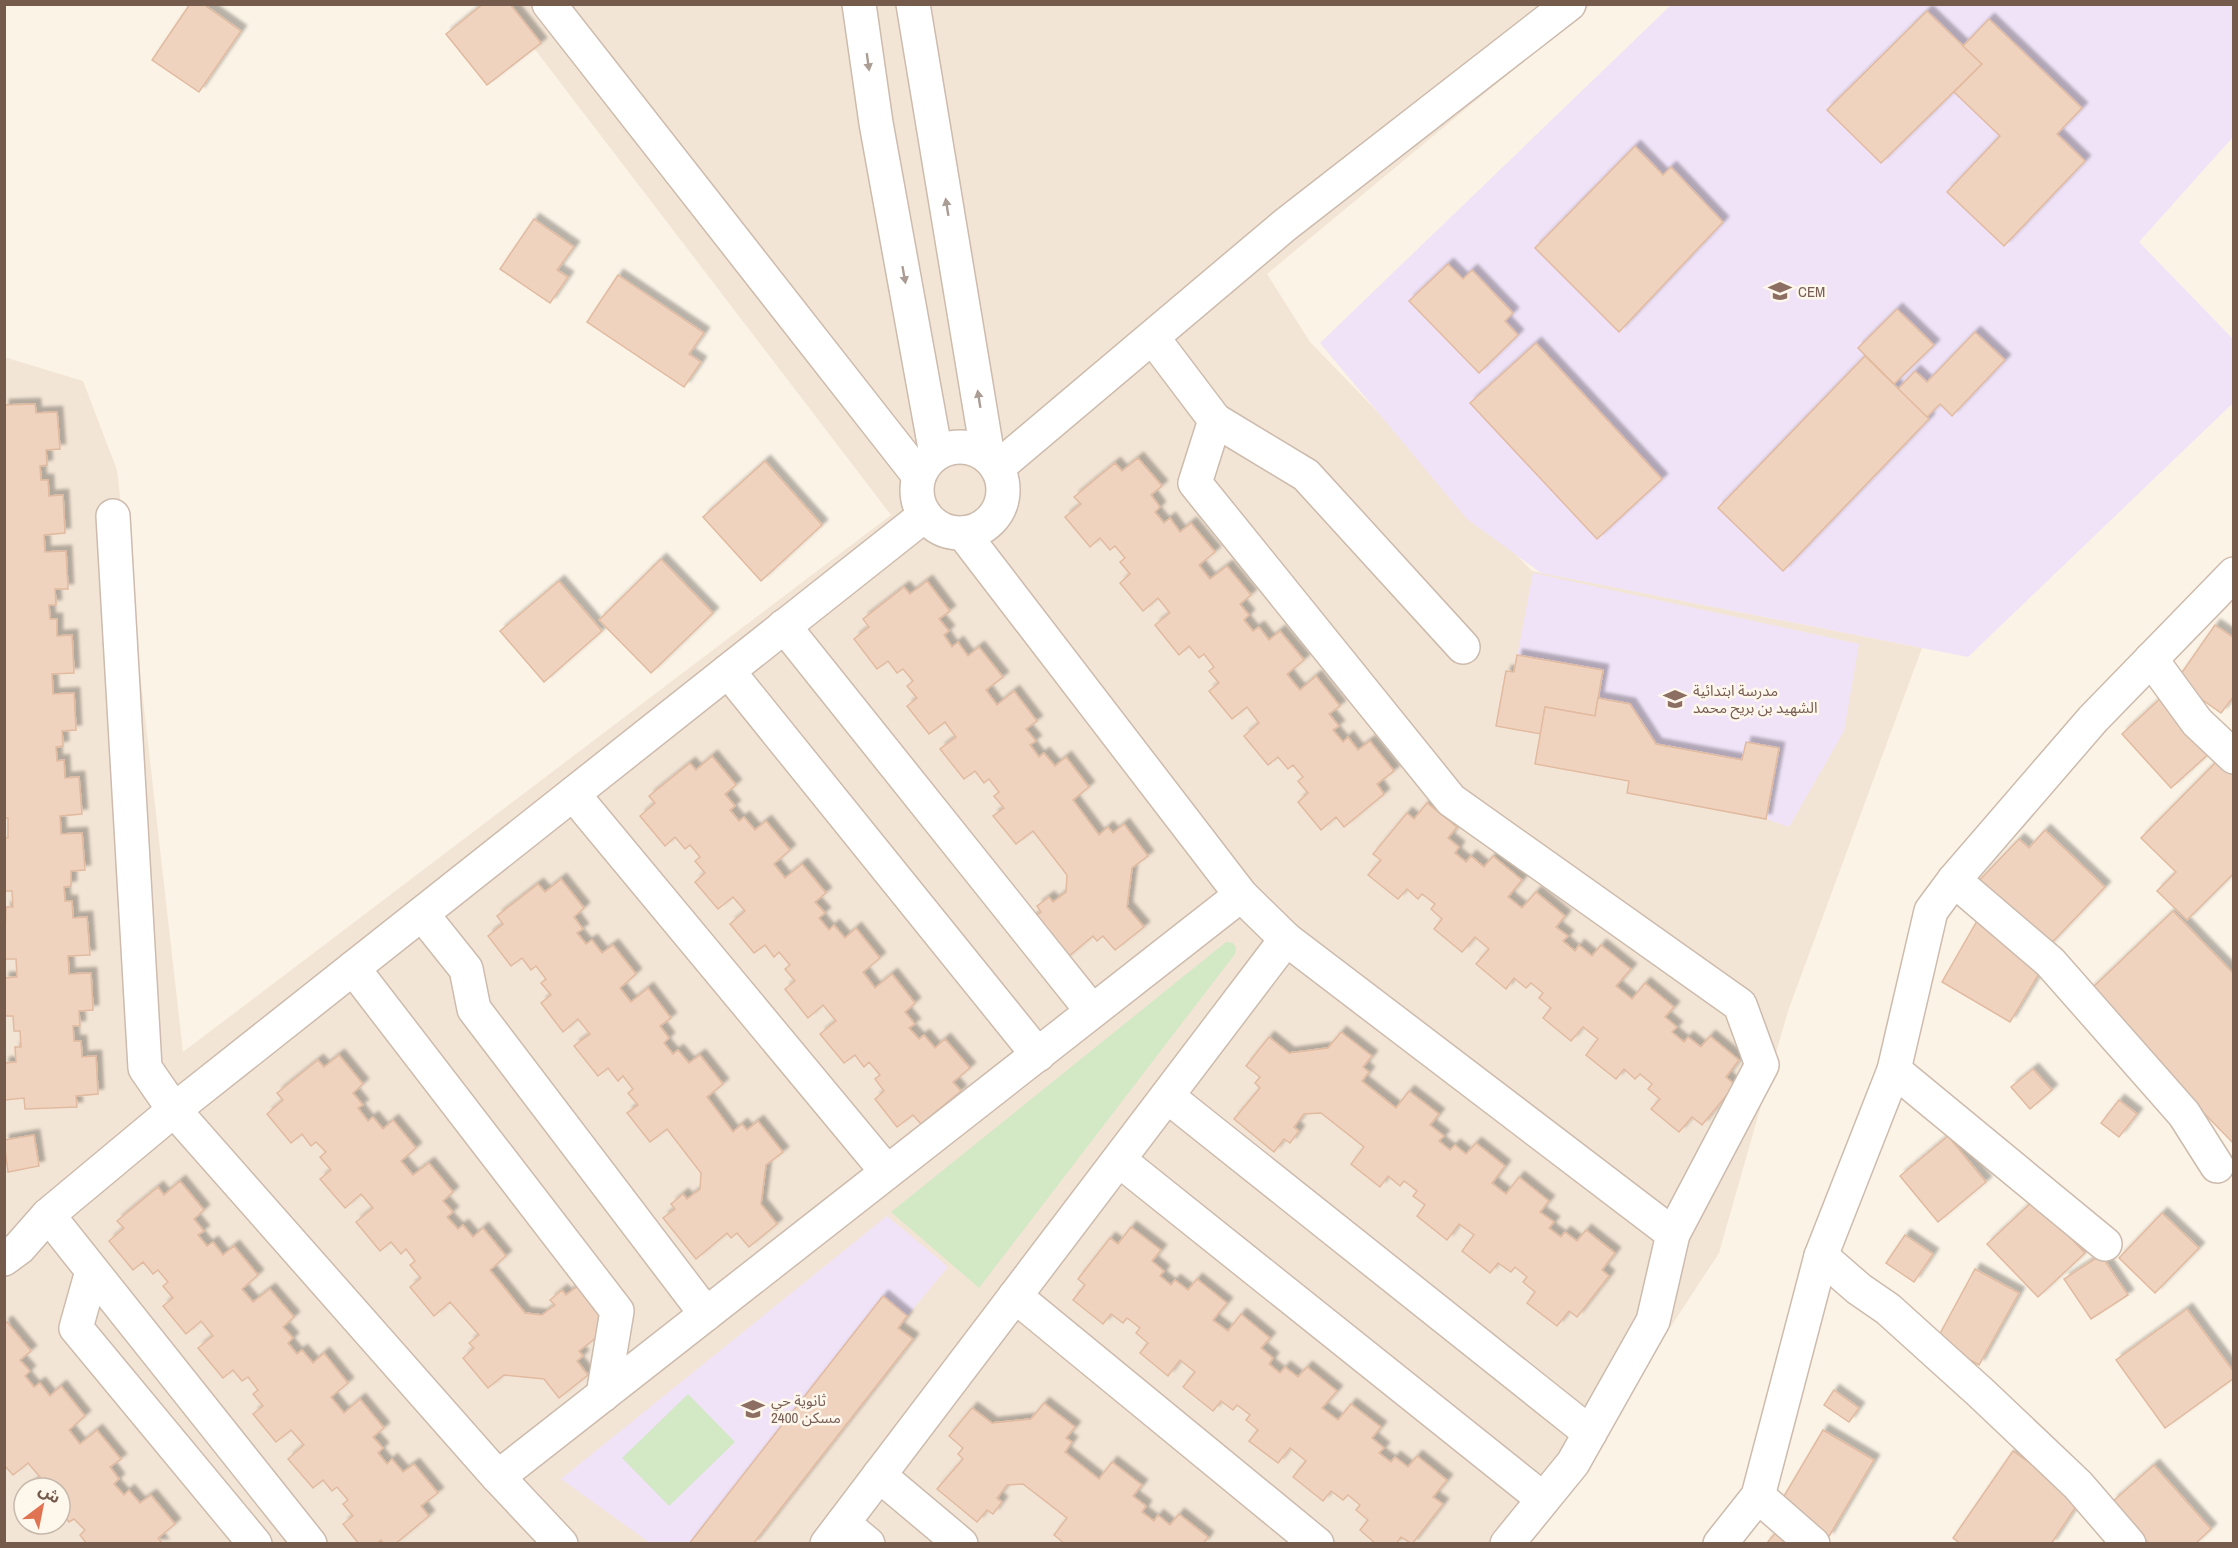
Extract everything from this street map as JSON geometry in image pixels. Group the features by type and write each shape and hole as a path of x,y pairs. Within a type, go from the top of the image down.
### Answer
{"street":[{"path":"549,4 928,465"},
{"path":"859,4 928,465 918,496 925,515 935,525 948,532 963,533 977,530 999,511 1003,496 1003,482 993,463 913,4"},
{"path":"993,463 1152,338 1285,225 1569,4"},
{"path":"1152,338 1215,420 1306,475 1463,647"},
{"path":"1215,420 1196,483 1451,800 1740,1005 1762,1065 1673,1234 1653,1321 1573,1463 1507,1544"},
{"path":"928,465 949,448 962,447 976,450 993,463"},
{"path":"9,1246 174,1110 925,515"},
{"path":"114,516 145,1068 174,1110 498,1477 561,1544"},
{"path":"963,533 1241,895 1286,939 1673,1234"},
{"path":"1720,1544 1758,1496 1821,1256 1894,1070 1931,911 1954,880 2093,719 2234,574"},
{"path":"784,626 1092,1011"},
{"path":"2151,659 2197,722 2234,757"},
{"path":"728,671 1038,1054"},
{"path":"573,794 887,1172"},
{"path":"1954,880 2050,962 2184,1114 2217,1166"},
{"path":"498,1477 1241,895"},
{"path":"422,914 466,969 474,1009 706,1314"},
{"path":"868,1544 835,1533 1286,939"},
{"path":"353,968 618,1311 603,1395"},
{"path":"1894,1070 2105,1244"},
{"path":"1167,1096 1590,1433"},
{"path":"1119,1160 1543,1499"},
{"path":"48,1215 310,1544"},
{"path":"1821,1256 1859,1289 1888,1309 1981,1392 2078,1485 2128,1544"},
{"path":"92,1271 76,1328 255,1544"},
{"path":"1015,1296 1317,1544"},
{"path":"879,1475 961,1544"},
{"path":"1758,1496 1813,1544"}],"shaded area":[{"path":"501,5 1591,5 1267,274 1310,342 1532,571 1922,648 1788,1011 1719,1253 1556,1502 1522,1543 5,1543 4,357 83,381 117,470 183,1052 891,515"},
{"name":"CEM","path":"1671,5 2233,5 2233,137 2139,242 2233,339 2233,403 1968,657 1541,573 1467,519 1320,343"},
{"name":"مدرسة ابتدائية الشهيد بن بريح محمد","path":"1533,573 1859,644 1844,731 1789,827 1766,819 1627,793 1629,781 1540,734 1496,726 1506,671 1514,672"},
{"name":"ثانوية حي 2400 مسكن","path":"887,1216 948,1267 898,1327 913,1339 753,1543 650,1543 561,1479"}],"green space":[{"path":"1226,942 1233,943 1236,947 1235,954 979,1288 891,1212"},
{"path":"688,1394 735,1442 669,1506 622,1458"}],"building":[{"path":"190,4 203,4 241,31 199,92 152,60"},
{"path":"483,4 510,4 541,43 487,85 446,34"},
{"path":"1927,11 1982,64 1881,163 1827,110"},
{"path":"1989,19 2082,108 2057,134 2085,161 2004,246 1947,192 2000,136 1954,92 1982,64 1963,46"},
{"path":"1635,146 1663,175 1671,167 1723,222 1619,332 1535,248"},
{"path":"534,219 574,247 557,270 568,277 550,303 500,269"},
{"path":"1448,264 1463,279 1472,270 1513,313 1505,321 1518,335 1479,373 1409,301"},
{"path":"618,275 704,333 689,354 701,362 684,387 587,322"},
{"path":"1897,309 1934,345 1894,384 1858,348"},
{"path":"1975,332 2005,360 1952,416 1940,404 1927,417 1898,389 1915,371 1927,382"},
{"path":"1536,343 1662,479 1597,539 1470,403"},
{"path":"1865,356 1929,419 1783,571 1718,508"},
{"path":"35,404 36,413 57,412 60,449 46,450 47,465 40,466 41,480 48,480 49,496 63,495 65,533 44,535 45,552 66,551 68,589 55,589 56,605 49,605 50,619 57,619 57,636 72,635 74,673 52,674 53,694 74,693 76,730 62,731 63,746 56,747 57,761 64,760 65,778 79,777 82,814 60,816 61,834 82,833 85,870 71,871 71,886 64,887 65,901 72,901 73,918 87,917 90,955 68,956 69,974 91,973 93,1010 79,1011 80,1026 73,1026 74,1041 81,1041 82,1057 96,1056 98,1094 76,1096 77,1107 25,1109 24,1098 5,1100 4,1096 4,1063 16,1062 15,1047 21,1047 20,1031 14,1031 13,1016 4,1016 4,978 17,977 16,959 4,959 6,907 13,907 12,891 5,891 4,884 4,838 8,838 8,818 4,818 4,405"},
{"path":"1138,458 1162,486 1151,495 1160,507 1155,512 1164,523 1170,518 1180,532 1191,523 1215,552 1199,565 1210,579 1227,566 1251,595 1240,604 1249,615 1244,620 1253,631 1259,627 1269,640 1280,631 1304,660 1287,674 1294,683 1300,690 1316,676 1340,706 1329,714 1339,726 1333,730 1343,742 1348,737 1358,750 1370,741 1394,771 1377,784 1384,794 1344,827 1336,817 1321,830 1298,802 1308,793 1298,781 1303,777 1293,765 1288,769 1278,757 1268,765 1244,736 1259,723 1247,707 1232,719 1209,691 1219,683 1209,671 1214,667 1204,654 1199,658 1189,646 1179,655 1155,625 1170,613 1158,598 1143,611 1120,583 1130,574 1120,562 1125,558 1115,546 1110,550 1100,538 1090,547 1065,517 1081,504 1074,497 1115,463 1122,471"},
{"path":"765,461 822,525 761,581 703,517"},
{"path":"661,559 713,613 651,673 599,620"},
{"path":"559,581 602,631 544,682 500,631"},
{"path":"927,581 950,611 939,619 949,631 944,635 952,647 958,642 968,656 979,647 1003,677 986,690 997,705 1014,691 1037,721 1026,729 1036,741 1030,745 1039,757 1044,753 1055,766 1066,757 1089,787 1073,800 1099,835 1108,827 1113,833 1124,824 1148,856 1132,868 1127,907 1144,927 1115,950 1103,936 1097,941 1093,936 1062,962 1029,921 1041,912 1037,906 1049,897 1053,902 1066,892 1067,875 1033,831 1016,844 993,816 1004,808 994,796 999,792 989,779 984,783 975,771 964,779 940,749 956,737 945,722 929,734 907,706 917,698 907,686 913,681 903,669 897,673 888,661 877,669 854,639 869,627 863,619 904,587 910,594"},
{"path":"2215,625 2234,638 2234,696 2221,713 2176,681"},
{"path":"1517,655 1603,670 1595,716 1545,707 1541,734 1496,726 1506,671 1514,672"},
{"path":"2164,695 2213,750 2171,788 2122,734"},
{"path":"1598,698 1630,704 1656,744 1742,760 1746,742 1779,748 1766,819 1627,793 1629,781 1535,764 1545,707 1595,716"},
{"path":"712,756 736,785 725,794 735,806 730,810 739,821 744,817 755,830 766,821 790,850 774,864 785,878 802,864 826,893 815,902 825,913 819,918 829,930 834,925 845,938 856,928 880,958 863,972 875,988 892,974 915,1003 905,1012 915,1024 909,1028 919,1039 924,1035 935,1048 945,1039 970,1068 953,1082 961,1091 921,1124 913,1115 897,1127 875,1099 884,1091 875,1079 880,1075 869,1062 864,1067 855,1055 844,1063 820,1034 836,1021 823,1005 808,1018 785,989 795,981 785,969 790,965 779,952 774,957 765,945 754,953 730,924 745,911 733,897 718,909 695,882 705,873 695,861 700,857 690,845 685,849 675,837 665,846 640,816 655,803 649,796 690,763 696,770"},
{"path":"2222,756 2234,768 2234,873 2187,920 2157,891 2176,872 2141,838"},
{"path":"1427,803 1457,827 1448,838 1459,847 1455,853 1466,862 1471,856 1484,867 1493,856 1522,880 1508,897 1522,908 1536,892 1565,916 1556,927 1568,936 1563,941 1575,951 1579,945 1592,956 1601,945 1631,969 1616,986 1632,999 1645,983 1674,1007 1665,1017 1677,1027 1672,1032 1684,1042 1688,1037 1701,1047 1710,1036 1739,1060 1726,1077 1735,1085 1702,1125 1692,1117 1679,1132 1651,1109 1660,1099 1648,1089 1652,1084 1640,1074 1635,1079 1624,1069 1616,1079 1586,1055 1598,1039 1583,1027 1571,1041 1543,1018 1551,1008 1539,998 1543,993 1531,983 1526,988 1514,978 1506,989 1476,964 1489,949 1475,937 1462,952 1434,929 1442,919 1431,909 1435,904 1422,894 1418,899 1407,889 1398,899 1368,875 1381,860 1373,854 1407,813 1414,819"},
{"path":"2045,830 2105,887 2042,953 1973,887 2019,839 2029,848"},
{"path":"561,879 584,908 574,917 583,929 577,933 586,944 592,940 602,953 613,945 636,974 620,988 631,1002 648,988 671,1018 660,1026 669,1038 664,1043 673,1054 678,1050 689,1063 700,1055 723,1084 707,1097 733,1132 742,1124 747,1130 758,1121 783,1152 766,1165 761,1204 777,1224 749,1247 737,1233 731,1238 727,1233 696,1259 663,1218 675,1209 671,1204 683,1194 687,1199 700,1189 701,1173 667,1129 650,1142 627,1113 638,1105 628,1093 633,1089 623,1076 618,1081 608,1068 598,1076 574,1046 590,1034 578,1019 563,1032 541,1003 551,995 541,983 546,979 536,966 531,970 522,958 511,966 488,936 503,924 497,916 538,884 545,892"},
{"path":"2173,911 2234,974 2234,1144 2087,993"},
{"path":"1977,921 2046,962 2010,1022 1942,982"},
{"path":"1341,1032 1372,1056 1363,1067 1369,1072 1362,1081 1396,1108 1409,1091 1439,1114 1430,1125 1444,1136 1439,1141 1450,1150 1455,1145 1466,1154 1476,1143 1505,1166 1492,1183 1506,1194 1519,1177 1549,1201 1540,1212 1554,1222 1549,1228 1561,1237 1565,1232 1577,1241 1586,1230 1615,1253 1602,1270 1609,1276 1577,1317 1569,1311 1557,1326 1527,1303 1535,1292 1523,1282 1527,1277 1515,1267 1511,1272 1498,1263 1490,1273 1462,1251 1474,1235 1459,1224 1447,1240 1417,1216 1425,1205 1413,1196 1417,1191 1404,1181 1400,1186 1388,1176 1380,1187 1351,1164 1364,1147 1321,1113 1304,1114 1294,1127 1299,1131 1290,1143 1284,1139 1274,1152 1234,1119 1260,1088 1255,1083 1260,1077 1246,1066 1269,1037 1289,1053 1328,1048"},
{"path":"339,1055 363,1084 353,1093 363,1105 358,1108 368,1121 373,1117 383,1129 393,1120 416,1148 401,1161 413,1175 429,1163 453,1192 443,1201 453,1212 447,1217 458,1229 463,1225 473,1237 483,1228 506,1256 490,1270 525,1313 542,1315 555,1305 550,1300 562,1290 566,1295 579,1285 611,1326 579,1351 583,1356 577,1361 588,1375 559,1398 544,1379 504,1375 488,1388 463,1358 474,1348 469,1343 479,1335 450,1302 434,1316 410,1287 421,1278 410,1265 415,1261 406,1249 401,1254 391,1242 380,1251 356,1222 373,1208 361,1194 345,1208 320,1179 331,1170 320,1157 326,1152 316,1142 311,1146 302,1134 291,1143 267,1114 283,1100 277,1093 318,1060 324,1067"},
{"path":"2033,1069 2052,1090 2030,1109 2011,1087"},
{"path":"2119,1100 2137,1114 2119,1137 2101,1123"},
{"path":"34,1135 39,1166 8,1172 4,1140"},
{"path":"1948,1136 1986,1182 1938,1222 1900,1176"},
{"path":"180,1181 204,1210 194,1219 204,1231 198,1235 207,1246 213,1242 223,1255 234,1246 258,1275 242,1289 253,1302 270,1289 294,1317 283,1327 293,1338 288,1343 297,1354 302,1350 313,1363 324,1353 348,1383 331,1397 344,1413 360,1399 384,1428 373,1437 383,1448 378,1453 387,1464 392,1459 403,1472 414,1464 438,1493 421,1506 429,1516 395,1544 384,1544 381,1540 376,1544 359,1544 343,1524 353,1516 343,1504 348,1500 337,1487 332,1491 323,1480 313,1488 288,1459 304,1445 291,1430 276,1442 253,1414 263,1406 253,1394 258,1390 248,1377 242,1381 233,1370 223,1378 198,1348 213,1336 201,1321 186,1334 163,1306 173,1298 163,1286 168,1282 158,1270 153,1274 143,1262 133,1270 109,1241 124,1228 117,1221 158,1187 164,1195"},
{"path":"2034,1200 2085,1253 2038,1297 1987,1244"},
{"path":"2162,1213 2199,1248 2155,1293 2119,1258"},
{"path":"1131,1227 1161,1250 1152,1261 1164,1271 1160,1276 1171,1285 1175,1280 1188,1290 1197,1279 1227,1303 1213,1320 1228,1331 1241,1314 1270,1338 1261,1348 1273,1358 1269,1364 1280,1373 1285,1367 1298,1377 1307,1367 1337,1391 1322,1408 1338,1420 1351,1404 1381,1427 1372,1438 1384,1448 1379,1453 1391,1462 1395,1457 1408,1467 1417,1456 1447,1480 1433,1497 1443,1504 1412,1544 1401,1537 1396,1544 1376,1544 1360,1530 1368,1520 1356,1510 1360,1505 1348,1495 1343,1500 1331,1491 1323,1501 1293,1477 1306,1461 1290,1448 1278,1463 1249,1441 1258,1430 1246,1420 1250,1415 1237,1405 1233,1410 1221,1401 1213,1411 1183,1387 1195,1372 1180,1360 1168,1376 1140,1353 1148,1343 1136,1333 1140,1328 1127,1318 1123,1323 1111,1314 1103,1324 1073,1300 1085,1285 1078,1279 1110,1238 1118,1244"},
{"path":"1905,1235 1933,1254 1914,1282 1886,1263"},
{"path":"2101,1255 2128,1295 2091,1319 2064,1279"},
{"path":"1975,1269 2019,1293 1979,1365 1936,1341"},
{"path":"883,1296 907,1316 898,1328 913,1339 753,1544 689,1544"},
{"path":"2187,1309 2234,1372 2234,1378 2165,1428 2116,1360"},
{"path":"7,1322 31,1351 20,1360 30,1371 25,1376 34,1387 40,1383 50,1396 61,1386 85,1416 69,1430 80,1444 97,1430 121,1459 110,1467 119,1479 114,1484 124,1495 129,1490 140,1503 151,1495 175,1524 158,1538 163,1544 87,1544 80,1535 85,1530 74,1519 72,1520 72,1476 39,1476 28,1463 13,1475 4,1465 4,1324"},
{"path":"1834,1390 1859,1408 1849,1422 1824,1405"},
{"path":"1044,1403 1075,1427 1066,1438 1072,1442 1065,1452 1099,1479 1112,1462 1142,1485 1133,1496 1146,1506 1142,1512 1154,1521 1158,1515 1170,1525 1179,1514 1208,1537 1203,1544 1065,1544 1054,1535 1067,1518 1023,1484 1007,1485 997,1498 1002,1502 993,1514 987,1510 977,1522 937,1489 963,1459 958,1454 963,1448 949,1436 972,1408 992,1423 1031,1419"},
{"path":"1823,1430 1874,1460 1828,1538 1777,1508"},
{"path":"2013,1451 2081,1499 2051,1544 1961,1544 1953,1538"},
{"path":"2154,1465 2211,1529 2195,1544 2149,1544 2112,1502"},
{"path":"1783,1524 1804,1544 1766,1544"}],"place":[{"name":"CEM","path":"1780,291"},
{"name":"مدرسة ابتدائية الشهيد بن بريح محمد","path":"1675,699"},
{"name":"ثانوية حي 2400 مسكن","path":"753,1409"}]}
